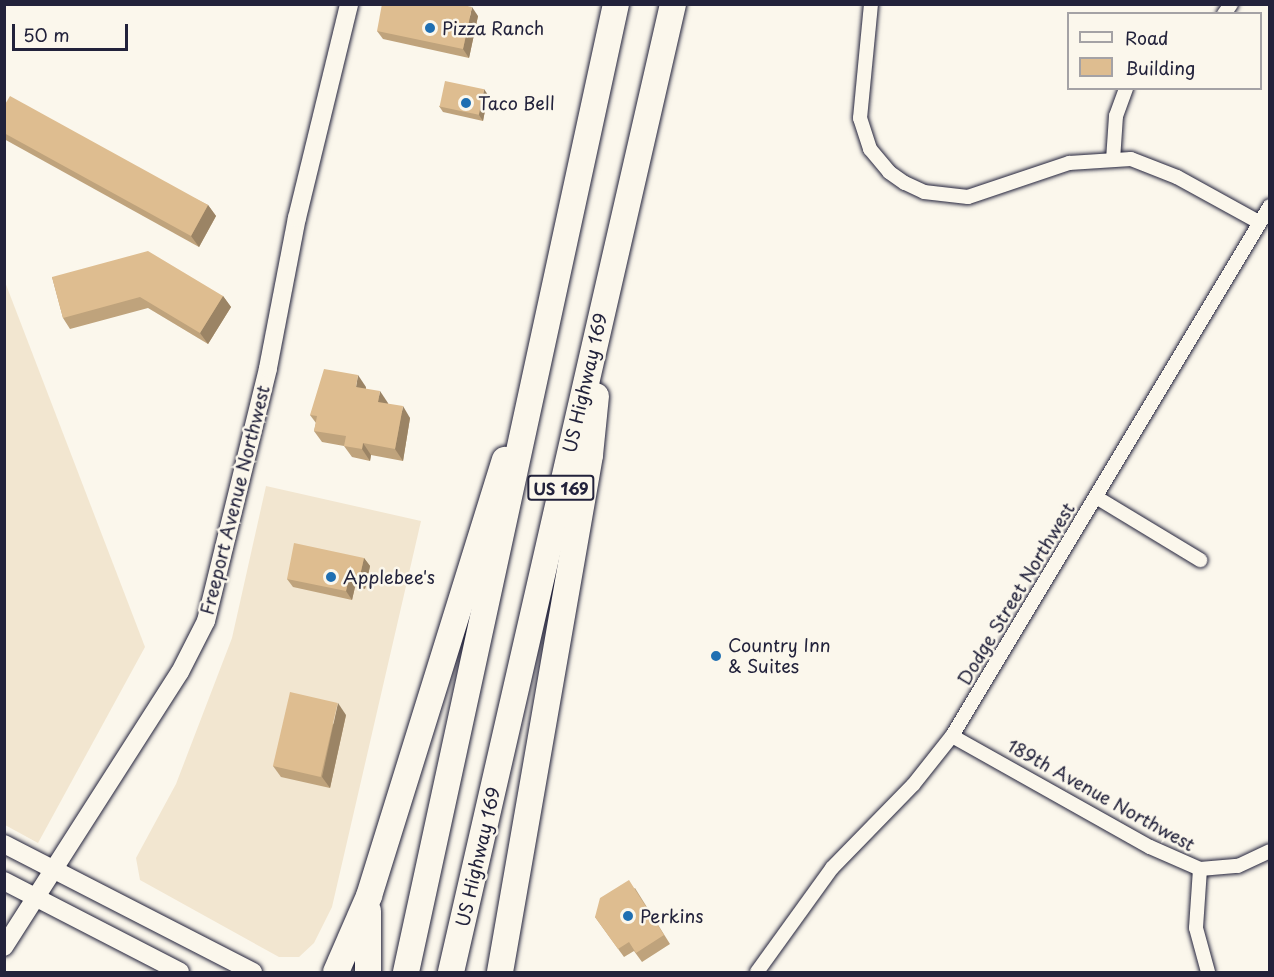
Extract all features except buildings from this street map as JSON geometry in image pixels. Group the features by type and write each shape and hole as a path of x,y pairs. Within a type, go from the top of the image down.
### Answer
{"highway":[{"name":"US 169","path":"406,972 548,328 616,4"},
{"name":"US Highway 169","path":"451,972 673,4"},
{"path":"500,972 590,455 609,280"},
{"path":"336,972 369,896 441,655 548,328"},
{"path":"368,972 369,896"}],"street":[{"name":"Freeport Avenue Northwest","path":"4,947 180,672 209,612 268,368 297,218 349,4"},
{"path":"871,4 860,118 874,155 905,183 924,192 968,197 1069,163 1131,159 1177,177 1259,222"},
{"path":"1113,160 1116,116 1125,90"},
{"name":"Dodge Street Northwest","path":"757,972 832,868 913,785 952,736 1269,206"},
{"path":"1096,497 1200,560"},
{"name":"189th Avenue Northwest","path":"952,736 1150,847 1200,869 1238,866 1269,851"},
{"path":"4,844 252,972"},
{"path":"1200,869 1196,928 1208,972"},
{"path":"4,881 180,972"}],"shaded area":[{"path":"5,282 145,647 38,843 5,825"},
{"path":"266,486 421,521 332,907 314,943 299,957 279,957 140,880 136,858 176,784 232,638"}],"place":[{"name":"Pizza Ranch","path":"430,28"},
{"name":"Taco Bell","path":"466,103"},
{"name":"Applebee's","path":"331,577"},
{"name":"Country Inn & Suites","path":"716,656"},
{"name":"Perkins","path":"628,916"}]}
